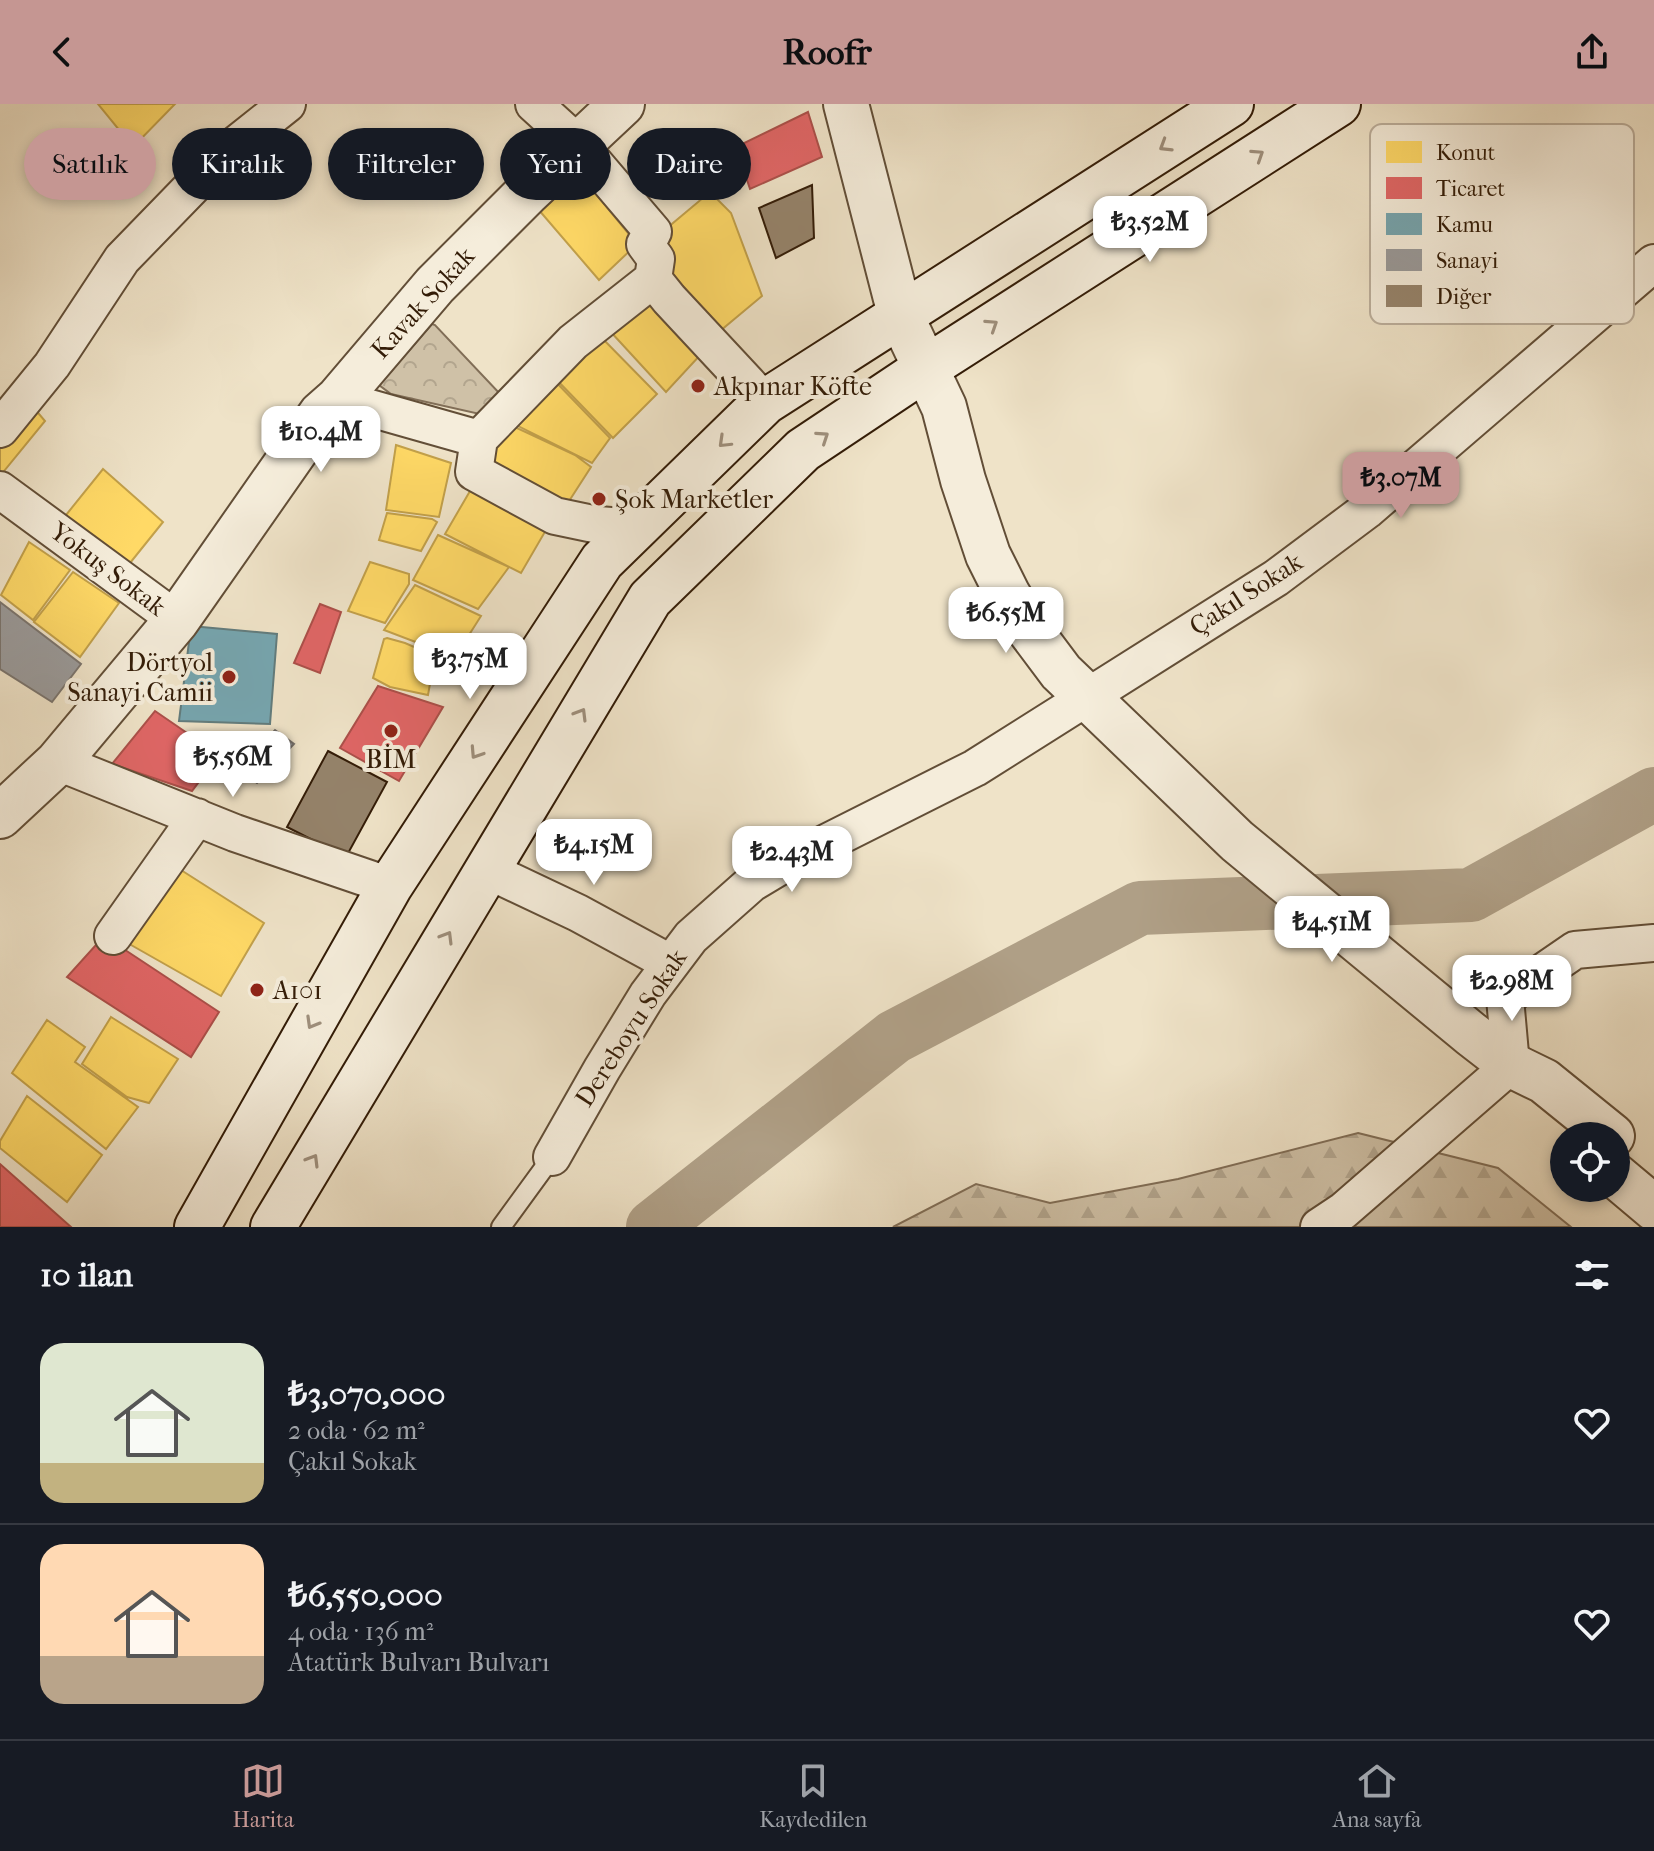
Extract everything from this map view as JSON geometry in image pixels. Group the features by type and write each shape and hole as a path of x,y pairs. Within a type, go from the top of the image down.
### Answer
{"main road":[{"name":"Kavak Sokak","path":"596,128 622,104"},
{"path":"846,104 900,314 944,407 963,480 988,555 1028,628 1061,672 1237,841 1471,1034 1511,1065 1544,1081 1594,1122"},
{"path":"197,1227 390,886 602,561 765,402 1231,104"},
{"path":"273,1227 650,599 803,450 1338,104"},
{"name":"Kavak Sokak","path":"0,816 58,762 177,620 321,414 338,399 435,285 521,200"},
{"path":"1511,1065 1522,1097 1550,1122"},
{"path":"1630,1150 1654,1169"},
{"path":"1630,1188 1654,1208"}],"street":[{"path":"0,429 52,365 122,259 224,154 287,104"},
{"path":"534,104 560,128"},
{"path":"611,183 653,232 645,244 656,259 653,279 573,342 479,439 474,472 555,516 598,525 636,528"},
{"name":"Çakıl Sokak","path":"1634,280 1654,263"},
{"path":"653,279 765,402"},
{"name":"Çakıl Sokak","path":"1087,697 1276,578 1367,510 1583,324"},
{"path":"338,399 479,439"},
{"name":"Yokuş Sokak","path":"0,490 177,620"},
{"name":"Dereboyu Sokak","path":"552,1157 602,1069 670,963 691,937 752,883 975,768 1087,697"},
{"path":"58,762 235,833 390,886"},
{"path":"113,936 197,817"},
{"path":"487,870 578,913 670,963"},
{"path":"1319,1227 1343,1211 1511,1065 1505,998 1575,950 1654,943"}],"lane":[{"name":"Dereboyu Sokak","path":"501,1227 552,1157"}],"green space":[{"path":"432,324 502,396 484,415 391,394 379,385"},
{"path":"1358,1133 1498,1168 1571,1227 893,1227 976,1184 1050,1203 1178,1179"}],"building: Konut":[{"path":"98,104 175,104 152,128 118,128"},
{"path":"548,200 601,200 637,244 599,280 538,209"},
{"path":"700,200 718,200 731,213 762,296 720,331 648,244"},
{"path":"648,295 703,352 666,392 609,330"},
{"path":"598,334 657,394 613,438 553,376"},
{"path":"551,377 610,438 592,463 506,420"},
{"path":"28,401 45,421 0,476 0,434"},
{"path":"504,422 575,455 591,467 562,512 481,470"},
{"path":"396,445 451,463 439,517 386,510"},
{"path":"103,469 163,522 122,573 62,520"},
{"path":"477,479 553,518 521,573 445,534"},
{"path":"387,513 437,522 421,551 379,540"},
{"path":"438,535 509,567 478,609 413,580"},
{"path":"29,542 70,570 33,620 1,595"},
{"path":"370,562 409,574 409,584 385,623 348,611"},
{"path":"73,572 119,603 80,657 34,622"},
{"path":"415,585 481,616 455,657 384,630"},
{"path":"384,639 435,656 428,695 390,687 373,678"},
{"path":"170,863 264,923 221,996 117,937"},
{"path":"111,1017 178,1059 149,1103 127,1097 82,1064"},
{"path":"47,1020 85,1047 75,1062 138,1107 106,1149 12,1073"},
{"path":"27,1096 102,1155 67,1202 0,1148 0,1141"}],"building: Ticaret":[{"path":"808,112 822,157 751,189 751,140"},
{"path":"320,604 341,612 320,673 294,663"},
{"path":"378,686 443,707 399,781 340,748"},
{"path":"155,711 219,755 192,791 112,764"},
{"path":"104,936 219,1012 191,1057 67,977"},
{"path":"0,1164 71,1227 0,1227"}],"building: Kamu":[{"name":"Dörtyol Sanayi Camii","path":"191,626 277,634 270,724 179,721"}],"building: Sanayi":[{"path":"0,602 81,664 52,702 0,669"},
{"path":"275,730 294,744 257,783 239,769"}],"building: Diğer":[{"path":"812,185 814,238 776,258 759,208"},
{"path":"328,751 387,782 346,857 287,827"}],"waterway":[{"path":"653,1227 894,1037 1140,908 1471,895 1654,794"}],"place":[{"name":"Akpınar Köfte","path":"698,386"},
{"name":"Şok Marketler","path":"599,499"},
{"name":"Dörtyol Sanayi Camii","path":"229,677"},
{"name":"BİM","path":"391,731"},
{"name":"A101","path":"257,990"}]}
